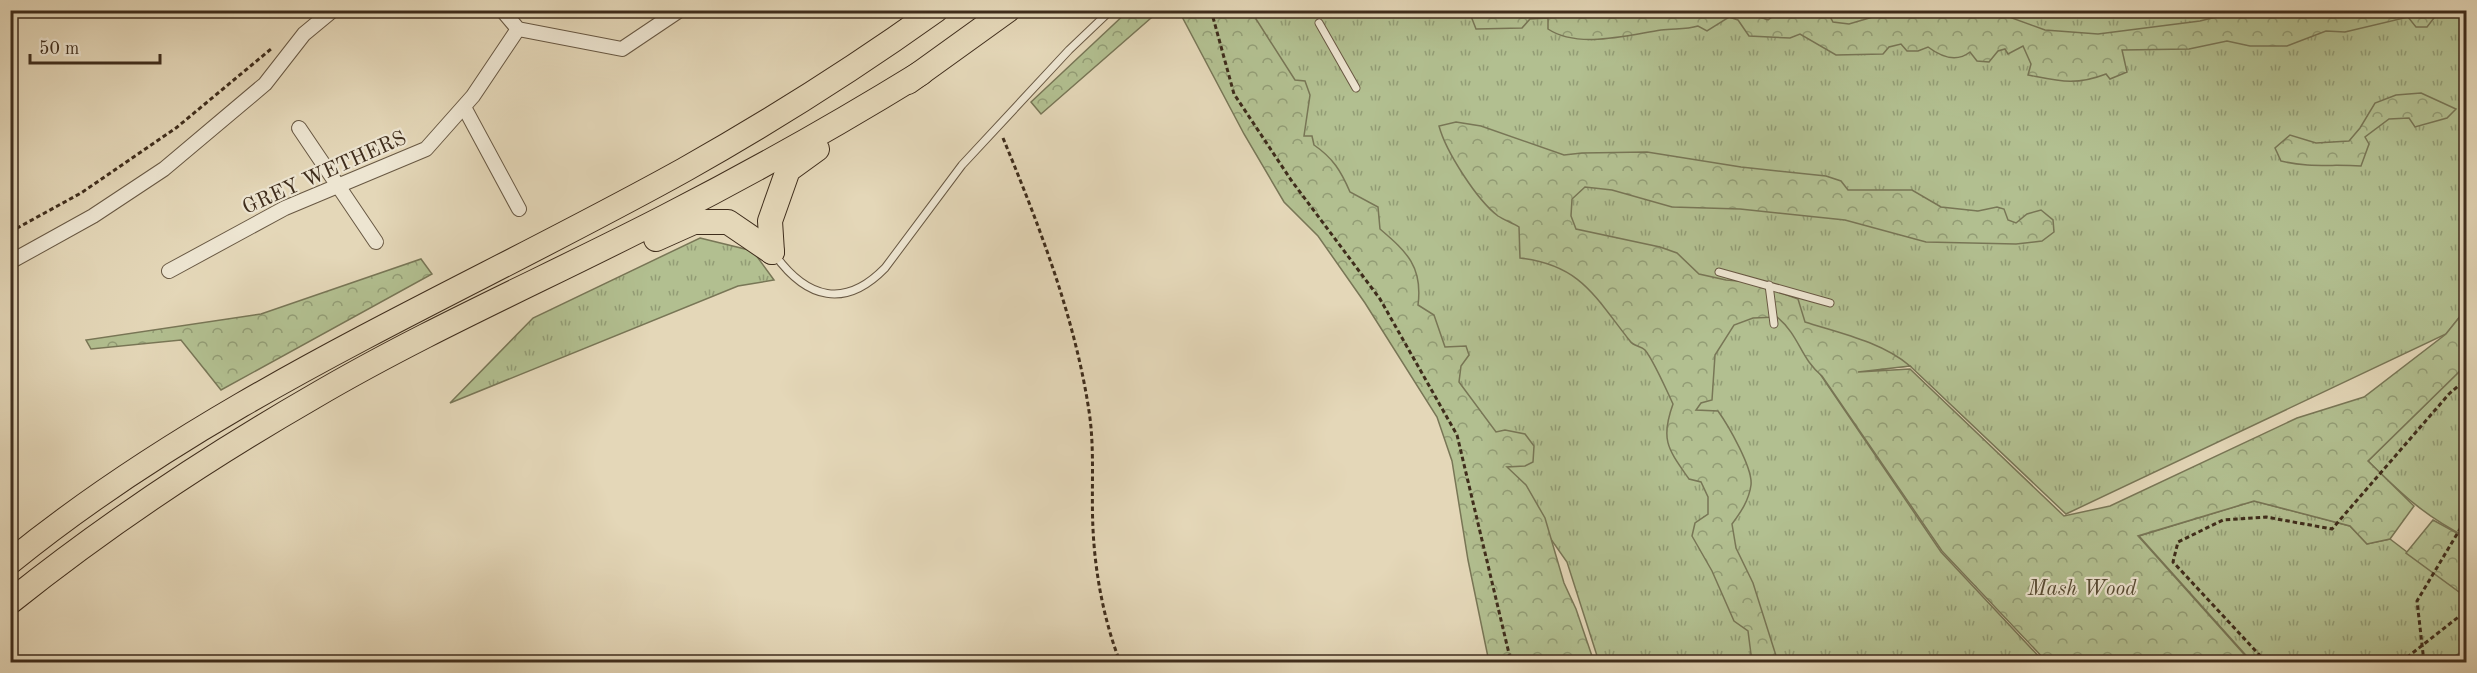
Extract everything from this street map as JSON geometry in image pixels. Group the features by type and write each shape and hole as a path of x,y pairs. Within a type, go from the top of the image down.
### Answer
{"highway":[{"path":"10,562 90,502 218,417 418,308 685,170 860,65 936,10"},
{"path":"772,252 770,221 788,170 1008,10"},
{"path":"10,602 71,553 208,461 314,396 416,341 668,216 851,116 921,73"},
{"path":"416,341 508,308 694,222 729,222 772,252"}],"street":[{"path":"10,262 93,216 164,169 265,84 304,34 333,10"},
{"path":"502,10 518,29 622,49 680,10"},
{"name":"GREY WETHERS","path":"169,271 285,208 426,149 464,107 518,29"},
{"path":"464,107 519,209"},
{"path":"299,129 376,242"}],"lane":[{"path":"772,252 800,284 815,292 843,293 860,289 885,268 962,165 1069,50 1111,10"},
{"path":"1319,23 1356,88"},
{"path":"1719,273 1830,303"},
{"path":"1769,285 1774,324"}],"path":[{"path":"1211,10 1234,94 1291,180 1380,299 1457,435 1511,663"},
{"path":"10,232 81,193 176,128 254,63"},
{"path":"998,126 1027,196 1082,369 1089,414 1093,530 1097,569 1120,663"},
{"path":"2266,663 2173,562 2178,542 2223,520 2266,517 2332,530 2426,420 2466,379"},
{"path":"2424,663 2417,601 2466,519"},
{"path":"2401,663 2466,611"}],"green space":[{"path":"1749,10 1751,14 1768,20 1780,11 1827,11 1833,22 1849,24 1883,14 1915,11 1990,10 2045,30 2098,34 2200,21 2240,11 2434,10 2437,14 2427,27 2416,27 2408,17 2345,32 2326,31 2287,46 2250,46 2227,41 2189,49 2122,50 2127,72 2110,79 2106,74 2085,80 2067,81 2028,75 2031,64 2023,46 2008,54 2005,49 1998,51 1989,62 1977,61 1970,52 1954,58 1928,47 1918,51 1907,51 1901,44 1889,47 1883,54 1836,55 1800,34 1790,38 1749,36 1738,20 1729,17 1707,31 1698,26 1588,39 1560,35 1548,29 1548,18 1530,19 1522,28 1476,29 1469,11"},
{"path":"1128,11 1159,11 1041,114 1031,102"},
{"path":"1179,11 1256,11 1256,19 1295,80 1305,81 1310,95 1304,136 1312,136 1314,145 1336,166 1350,192 1378,207 1380,229 1405,253 1415,270 1418,280 1418,305 1434,315 1445,347 1466,346 1469,355 1461,366 1459,382 1496,432 1505,430 1525,434 1534,446 1533,462 1525,466 1507,467 1526,485 1545,518 1564,583 1576,609 1594,662 1489,662 1468,560 1452,461 1437,417 1365,303 1318,236 1284,202 1244,134"},
{"path":"1180,11 2466,11 2466,309 2446,334 2066,514 1910,366 1820,374 1941,552 2044,662 1599,662 1567,562"},
{"path":"2421,93 2456,109 2447,118 2415,127 2409,118 2389,119 2365,137 2369,144 2361,166 2311,165 2281,161 2275,148 2290,135 2316,143 2349,141 2375,103 2396,95"},
{"name":"Mash Wood","path":"1456,122 1481,126 1564,155 1647,152 1741,167 1826,176 1841,181 1848,190 1912,190 1941,207 1978,211 1997,207 2004,209 2008,220 2016,223 2027,214 2041,210 2053,220 2054,232 2042,241 2016,244 1926,242 1845,220 1740,209 1672,207 1612,190 1585,187 1572,199 1571,216 1576,229 1660,247 1677,253 1699,274 1726,280 1751,282 1798,299 1805,322 1874,344 1899,358 1910,366 1858,372 1910,369 2064,516 2110,506 2297,418 2364,397 2446,334 2466,309 2466,365 2368,461 2414,506 2390,539 2367,544 2350,526 2254,501 2138,536 2251,662 2047,662 1942,551 1822,376 1809,362 1785,324 1777,317 1753,318 1734,325 1715,355 1712,400 1701,403 1696,410 1718,411 1739,447 1751,478 1746,501 1732,524 1736,548 1753,583 1778,662 1752,662 1748,631 1734,621 1712,571 1692,536 1695,523 1708,514 1708,497 1701,482 1689,479 1671,452 1667,427 1673,404 1652,360 1645,350 1631,343 1585,286 1558,268 1520,258 1519,227 1490,209 1472,187 1448,149 1439,126"},
{"path":"700,238 753,251 774,280 738,286 450,403 533,318"},
{"path":"421,259 432,274 221,390 181,340 91,349 86,340 261,314"},
{"path":"2466,365 2466,537 2414,503 2368,461"},
{"path":"2254,501 2350,526 2367,544 2390,539 2466,597 2466,649 2446,662 2252,662 2139,536"},
{"path":"2433,520 2466,538 2466,597 2406,553"}]}
